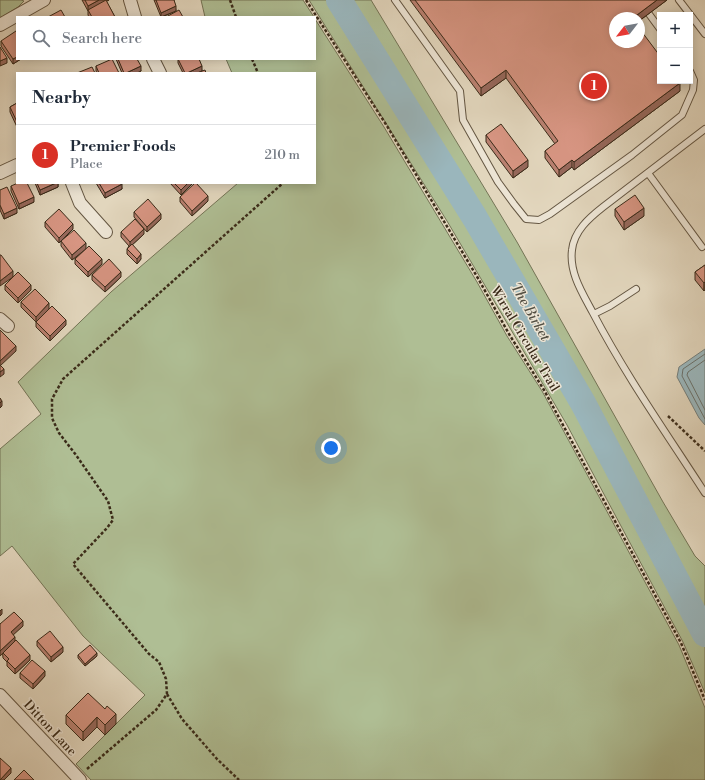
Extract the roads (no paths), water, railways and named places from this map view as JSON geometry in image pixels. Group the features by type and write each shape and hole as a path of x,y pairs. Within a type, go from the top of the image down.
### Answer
{"street":[{"path":"130,0 135,16"},
{"path":"0,25 39,1"},
{"path":"154,60 160,72"},
{"path":"0,173 16,165"},
{"path":"72,184 80,203 106,232"},
{"name":"Ditton Lane","path":"0,695 79,779"}],"lane":[{"path":"395,0 460,91 463,120 498,182 526,219 539,220 550,214 632,155 682,114 693,90 693,78"},
{"path":"679,0 705,34"},
{"path":"649,14 657,25"},
{"path":"705,129 586,221 574,240 572,249 573,268 580,286 623,368 705,494"},
{"path":"648,173 702,247"},
{"path":"594,314 610,306 636,289"}],"water":[{"path":"705,349 705,425 699,418 677,377 679,367"}],"waterway":[{"name":"The Birket","path":"339,0 475,218 583,403 705,634"},
{"path":"519,325 526,306"}],"place":[{"name":"Premier Foods","path":"594,86"}]}
